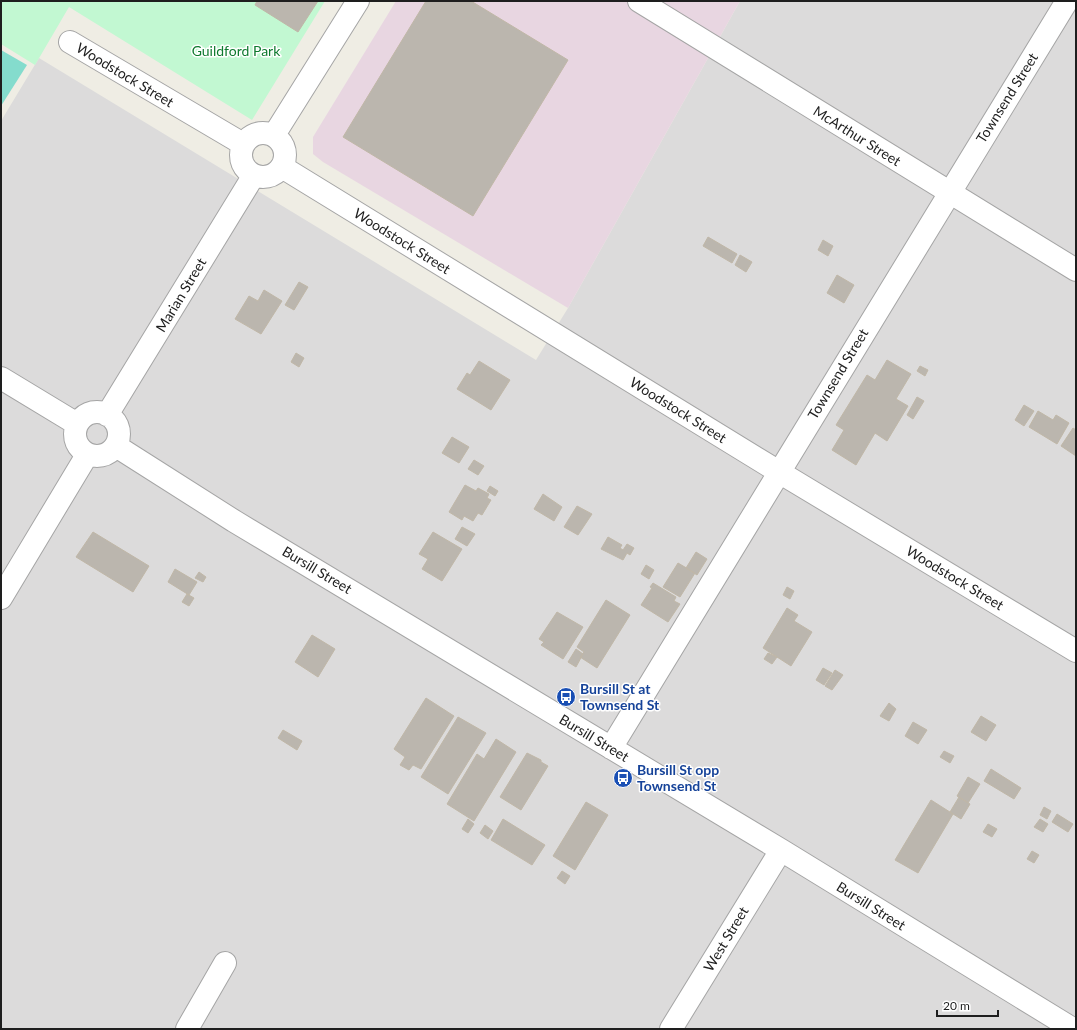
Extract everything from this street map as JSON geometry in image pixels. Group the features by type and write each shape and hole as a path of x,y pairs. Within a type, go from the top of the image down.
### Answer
{"street":[{"path":"274,135 358,1"},
{"name":"McArthur Street","path":"639,1 1076,270"},
{"name":"Townsend Street","path":"611,748 1067,1"},
{"name":"Woodstock Street","path":"70,42 243,144"},
{"path":"260,132 274,135 279,139 285,149 286,155 282,167 278,172 266,177 254,175 243,165 241,151 243,144 253,134 260,132"},
{"name":"Woodstock Street","path":"282,167 779,472 1076,651"},
{"name":"Marian Street","path":"107,415 254,175"},
{"path":"1,378 77,424"},
{"path":"94,412 107,415 112,418 118,429 118,441 116,446 106,455 93,457 87,455 77,445 74,438 77,424 87,414 94,412"},
{"name":"Bursill Street","path":"116,446 234,520 781,850 1073,1029"},
{"path":"1,598 87,455"},
{"name":"West Street","path":"671,1029 781,850"},
{"path":"187,1029 225,963"}],"shaded area":[{"path":"396,1 740,1 568,308 323,162 313,154 313,137"},
{"path":"740,1 1076,1 1076,1029 1,1029 1,121 39,58 536,360 568,308"},
{"path":"1,50 27,65 1,106"}],"green space":[{"name":"Guildford Park","path":"1,1 325,1 252,120 69,7 35,65 1,44"}],"building":[{"path":"257,1 318,1 298,32 255,5"},
{"path":"426,1 471,1 568,60 473,216 343,137"},
{"path":"708,237 737,254 732,263 703,246"},
{"path":"823,240 833,246 828,256 818,250"},
{"path":"740,255 752,262 746,272 735,265"},
{"path":"837,275 854,285 844,303 827,293"},
{"path":"299,282 308,287 294,310 285,305"},
{"path":"264,290 282,301 261,334 235,319 249,296 258,301"},
{"path":"296,353 304,358 299,367 291,362"},
{"path":"887,360 911,374 896,399 908,406 887,441 875,433 856,465 832,450 844,430 836,425 867,375 875,380"},
{"path":"479,361 510,380 491,410 457,389 467,373 470,375"},
{"path":"920,366 928,370 925,376 917,371"},
{"path":"917,397 924,401 913,419 907,415"},
{"path":"1024,405 1034,411 1024,426 1015,420"},
{"path":"1038,411 1053,420 1056,415 1069,423 1057,444 1029,427"},
{"path":"1073,428 1076,430 1076,456 1061,446"},
{"path":"452,437 469,447 459,463 442,453"},
{"path":"474,460 484,466 478,475 468,469"},
{"path":"465,485 476,491 478,488 489,494 487,498 491,500 482,515 478,513 473,521 464,516 462,520 449,512"},
{"path":"490,486 498,491 495,496 487,491"},
{"path":"543,494 562,507 554,521 534,509"},
{"path":"577,506 592,514 578,535 564,527"},
{"path":"462,527 475,534 467,546 455,539"},
{"path":"93,532 149,566 133,592 76,557"},
{"path":"433,532 462,549 442,581 422,569 428,559 419,554"},
{"path":"608,537 622,545 620,548 623,550 627,544 634,548 630,555 627,553 623,560 601,549"},
{"path":"696,552 707,559 697,575 686,568"},
{"path":"678,563 695,573 680,597 663,587"},
{"path":"646,565 654,570 649,579 641,574"},
{"path":"175,569 197,582 189,595 168,582"},
{"path":"199,572 206,577 203,582 195,578"},
{"path":"653,583 676,597 674,601 680,604 668,622 641,605 652,588 650,587"},
{"path":"787,587 794,591 790,599 783,595"},
{"path":"187,594 194,598 189,606 182,602"},
{"path":"606,600 630,615 597,668 580,657 584,652 577,647"},
{"path":"787,608 798,615 794,621 812,632 791,666 763,648"},
{"path":"557,612 583,627 563,659 541,645 544,642 539,639"},
{"path":"312,635 335,649 318,677 295,662"},
{"path":"576,649 583,654 576,667 568,662"},
{"path":"768,653 777,657 772,664 764,659"},
{"path":"823,668 832,673 824,685 816,680"},
{"path":"835,670 843,675 832,690 825,686"},
{"path":"426,698 454,716 421,769 413,765 409,770 400,765 405,757 394,749"},
{"path":"889,703 896,709 889,721 880,716"},
{"path":"981,716 996,725 986,741 971,732"},
{"path":"458,717 486,733 448,794 421,777"},
{"path":"913,722 927,730 918,744 905,736"},
{"path":"283,730 302,741 297,750 278,738"},
{"path":"496,739 516,752 474,821 447,804 477,754 484,759"},
{"path":"944,751 954,756 950,763 940,757"},
{"path":"527,753 541,760 541,762 548,766 521,810 500,797"},
{"path":"991,769 1021,788 1014,799 984,781"},
{"path":"968,777 980,784 968,803 957,796"},
{"path":"959,797 970,804 961,819 950,812"},
{"path":"931,800 953,814 918,873 895,860"},
{"path":"586,802 608,815 575,870 553,856"},
{"path":"1044,807 1051,811 1047,819 1040,815"},
{"path":"1057,814 1073,824 1068,832 1052,822"},
{"path":"468,819 474,824 468,833 462,829"},
{"path":"503,819 545,845 532,865 491,840"},
{"path":"1040,819 1048,824 1043,832 1034,827"},
{"path":"988,824 997,829 992,837 983,832"},
{"path":"485,825 493,831 488,839 480,833"},
{"path":"1032,851 1039,855 1034,863 1027,859"},
{"path":"562,871 570,876 565,884 557,878"}],"place":[{"name":"Bursill St at Townsend St","path":"566,697"},
{"name":"Bursill St opp Townsend St","path":"623,778"}]}
